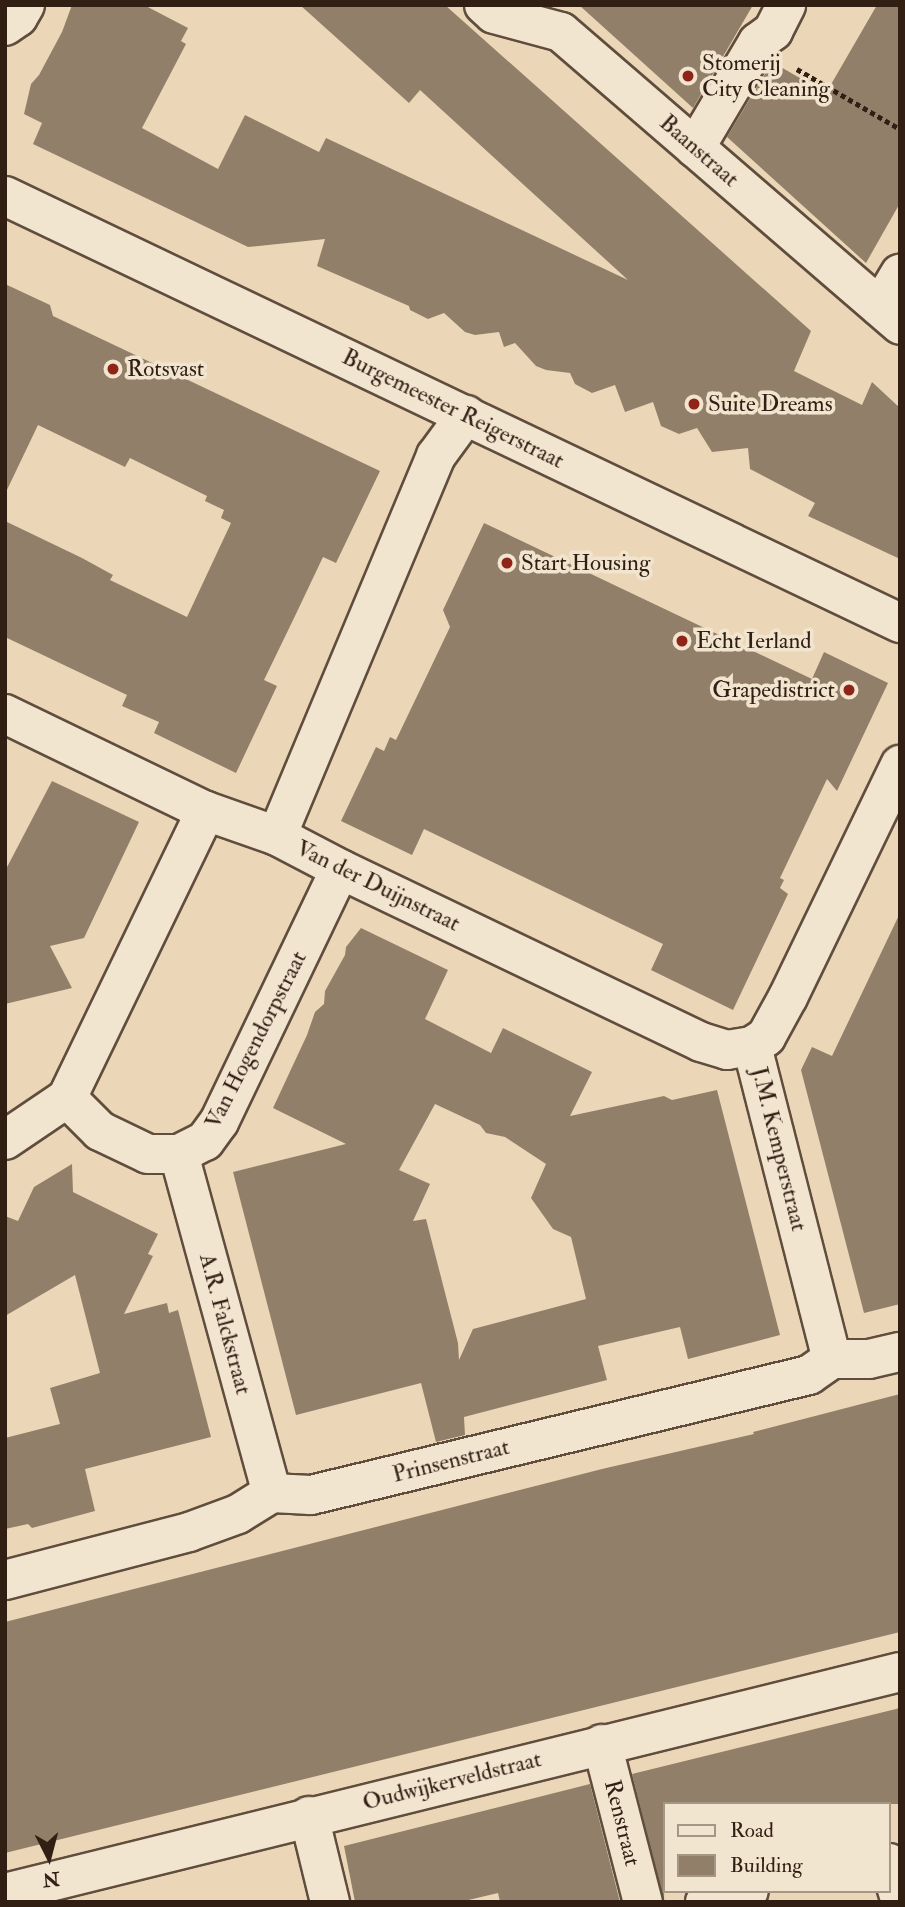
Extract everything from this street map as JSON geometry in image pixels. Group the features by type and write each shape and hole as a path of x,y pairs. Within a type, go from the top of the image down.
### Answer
{"street":[{"path":"5,26 18,18 25,5"},
{"name":"Baanstraat","path":"484,5 494,14 536,13 561,32 890,316"},
{"path":"695,148 758,42 773,31 786,5"},
{"name":"Burgemeester Reigerstraat","path":"5,196 900,624"},
{"path":"890,316 900,274"},
{"path":"276,836 436,456 466,415"},
{"name":"Van der Duijnstraat","path":"5,714 206,811 276,836 340,870 701,1042 727,1050 752,1046"},
{"name":"J.M. Kemperstraat","path":"832,1359 752,1046 765,1037 788,998 900,765"},
{"path":"5,1140 66,1098 206,811"},
{"name":"Van Hogendorpstraat","path":"179,1154 205,1141 219,1122 340,870"},
{"path":"66,1098 100,1131 148,1154 179,1154"},
{"name":"A.R. Falckstraat","path":"179,1154 272,1493"},
{"path":"832,1359 869,1359 900,1352"},
{"name":"Prinsenstraat","path":"272,1493 311,1495 325,1492 809,1375 832,1359"},
{"path":"5,1580 190,1532 237,1514 272,1493"},
{"name":"Oudwijkerveldstraat","path":"5,1893 900,1672"},
{"name":"Renstraat","path":"602,1744 643,1902"},
{"path":"309,1816 330,1902"},
{"path":"891,1869 900,1898"},
{"path":"705,1902 741,1893"}],"path":[{"path":"765,36 789,65 900,129"}],"building":[{"path":"72,5 144,5 188,28 181,41 186,44 142,128 218,169 245,115 319,152 326,138 628,280 420,90 409,103 300,5 445,5 811,331 794,371 862,405 872,382 900,408 900,559 808,516 815,503 750,469 748,448 712,452 697,428 679,434 661,426 653,402 625,412 615,385 592,393 575,384 570,373 536,366 515,343 504,347 499,332 475,335 465,332 444,313 428,319 410,310 409,306 317,266 325,239 248,247 33,144 42,123 24,114 31,84 39,75 62,32"},
{"path":"579,5 753,5 693,108"},
{"path":"877,5 900,5 900,203 866,263 727,137 772,62 826,93"},
{"path":"5,284 50,305 53,316 380,471 336,563 323,557 264,680 277,686 236,773 154,733 159,722 122,706 127,695 5,637 5,521 113,575 110,580 187,617 231,523 221,518 224,510 205,501 207,496 130,458 125,467 38,425 5,494"},
{"path":"484,523 812,679 824,652 888,683 837,791 827,779 780,878 784,880 780,888 788,894 733,1010 651,970 663,944 424,829 412,855 341,821 376,747 384,751 390,737 396,740 450,627 443,610"},
{"path":"52,781 139,822 84,938 50,946 72,988 5,1004 5,871"},
{"path":"900,913 900,1304 864,1313 801,1070 812,1047 832,1056"},
{"path":"361,928 448,970 425,1019 491,1053 503,1028 592,1072 570,1116 664,1096 672,1100 717,1090 780,1335 688,1359 680,1327 598,1346 607,1380 464,1417 465,1435 436,1442 421,1383 296,1415 233,1172 346,1144 273,1108 315,1012 324,1004 325,991 345,955 346,947","holes":["435,1104 480,1125 486,1133 505,1137 546,1164 531,1198 553,1229 571,1237 586,1299 473,1329 459,1360 458,1343 426,1219 413,1221 430,1184 399,1170"]},
{"path":"72,1164 73,1192 158,1234 148,1254 153,1256 124,1314 167,1303 169,1313 178,1310 211,1437 85,1469 95,1511 32,1528 28,1524 5,1529 5,1438 60,1424 50,1388 100,1373 75,1275 5,1316 5,1216 18,1221 34,1187"},
{"path":"900,1394 900,1632 5,1853 5,1622 602,1469 754,1434 753,1432"},
{"path":"900,1708 900,1804 664,1802 664,1902 632,1774"},
{"path":"590,1784 620,1902 500,1902 498,1893 460,1902 355,1902 344,1846"}],"place":[{"name":"Stomerij City Cleaning","path":"688,76"},
{"name":"Rotsvast","path":"113,369"},
{"name":"Suite Dreams","path":"694,404"},
{"name":"Start Housing","path":"507,563"},
{"name":"Echt Ierland","path":"682,641"},
{"name":"Grapedistrict","path":"849,690"}]}
